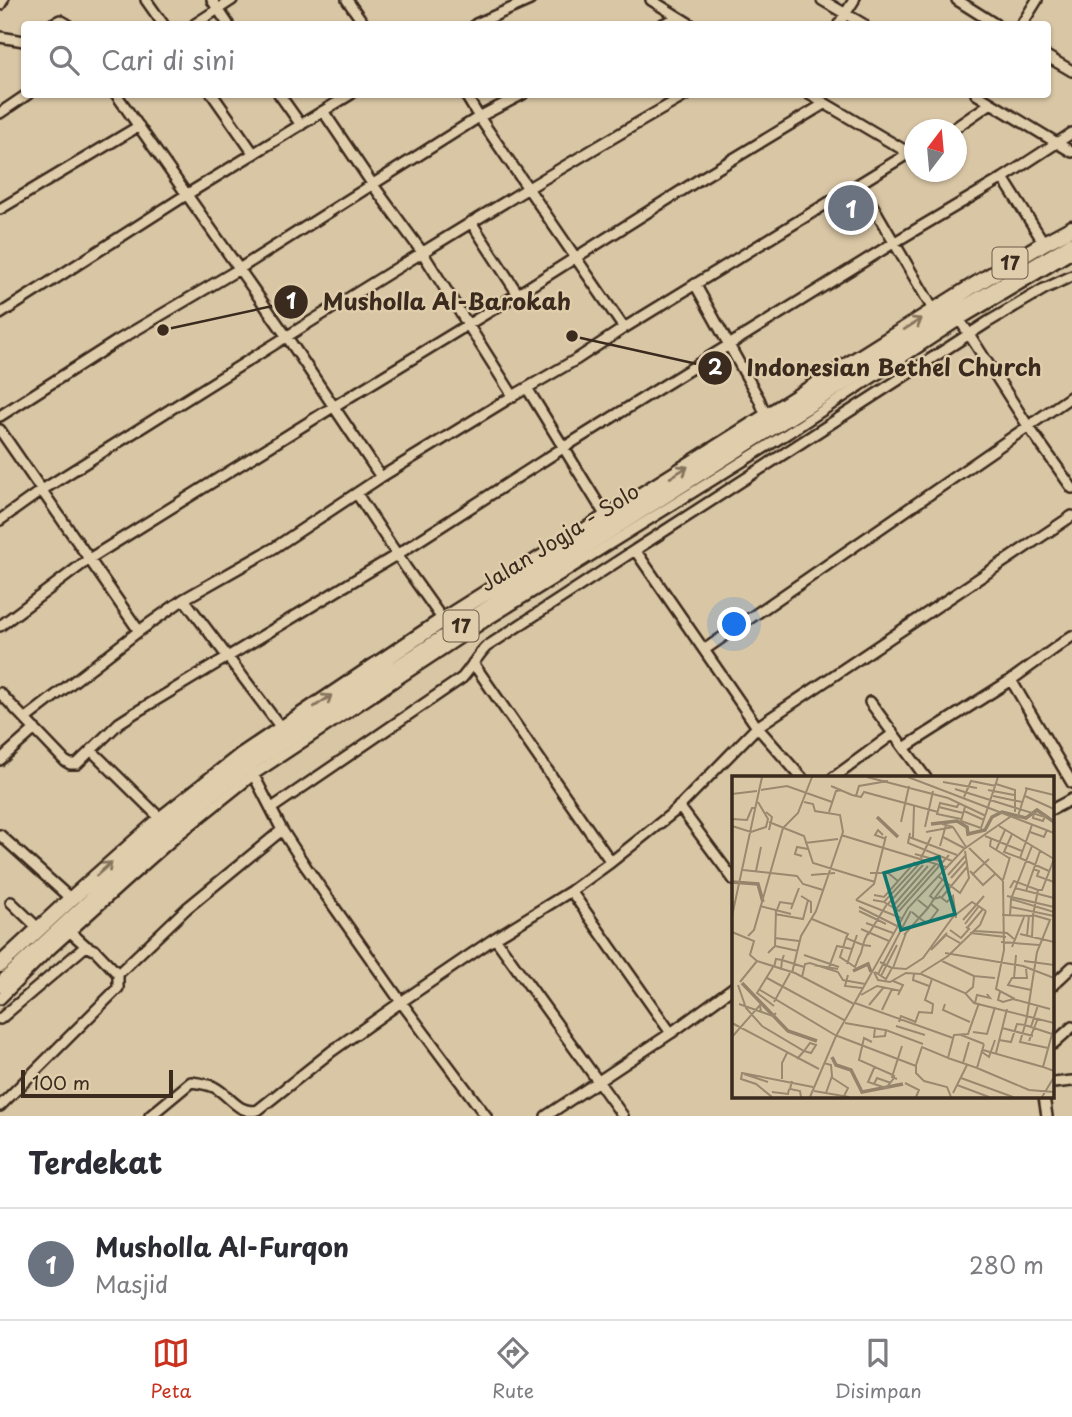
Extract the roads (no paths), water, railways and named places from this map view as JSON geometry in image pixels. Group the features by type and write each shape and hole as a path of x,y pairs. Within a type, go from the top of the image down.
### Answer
{"highway":[{"name":"Jalan Jogja - Solo","path":"0,965 161,819 925,337 1044,243 1072,228"},
{"name":"Jalan Jogja - Solo","path":"0,985 67,929 121,872 248,765 282,729 443,620 934,311 955,311 1072,244"}],"street":[{"path":"0,5 3,0"},
{"path":"146,0 161,21"},
{"path":"198,21 215,4 232,0"},
{"path":"347,0 362,21"},
{"path":"483,21 530,0"},
{"path":"651,0 684,21"},
{"path":"822,0 858,21"},
{"path":"841,21 854,0"},
{"path":"1024,21 1037,0"},
{"path":"962,1 991,21"},
{"path":"215,4 226,21"},
{"path":"670,21 678,18"},
{"path":"0,37 21,40"},
{"path":"1051,59 1072,71"},
{"path":"0,113 22,98"},
{"path":"119,98 287,337 381,477"},
{"path":"215,98 254,154"},
{"path":"282,98 301,125"},
{"path":"1,312 344,98"},
{"path":"467,98 624,328"},
{"path":"0,416 479,117 515,98"},
{"path":"0,520 41,490 422,252 681,98"},
{"path":"814,98 904,148"},
{"path":"983,98 1072,152"},
{"path":"967,120 991,103"},
{"path":"0,626 89,559 824,104"},
{"path":"323,111 422,252 513,396"},
{"path":"0,209 139,126"},
{"path":"0,693 65,761 77,764 119,723 398,554 563,448 1072,133"},
{"path":"25,719 184,598 274,548 381,477 578,359 624,328 904,157"},
{"path":"1003,178 1044,243"},
{"path":"860,184 934,311"},
{"path":"471,222 518,295"},
{"path":"1072,253 955,311 1028,426 1072,488"},
{"path":"272,808 462,678 486,646 988,322 1072,276"},
{"path":"695,284 766,416"},
{"path":"527,388 607,517"},
{"path":"704,650 1072,396"},
{"path":"0,430 139,631"},
{"path":"357,494 443,620"},
{"path":"150,1116 191,1082 216,1088 242,1110 258,1110 332,1051 401,1002 611,862 679,806 757,727 1072,516"},
{"path":"635,550 757,727 800,776"},
{"path":"184,598 282,729"},
{"path":"904,748 1011,680 1072,636"},
{"path":"473,663 611,862"},
{"path":"1011,680 1072,783"},
{"path":"870,702 925,776"},
{"path":"0,760 35,729"},
{"path":"836,776 893,734"},
{"path":"91,750 161,819"},
{"path":"248,765 282,830 306,867 486,1116"},
{"path":"1054,808 1072,799"},
{"path":"679,806 732,877"},
{"path":"118,974 187,908 282,830"},
{"path":"0,835 71,899"},
{"path":"571,891 671,1033"},
{"path":"11,902 40,930"},
{"path":"0,999 67,929 96,951 118,974 118,988 0,1106"},
{"path":"495,937 623,1116"},
{"path":"0,1019 86,946"},
{"path":"1054,984 1072,967"},
{"path":"546,1116 671,1033 732,988"},
{"path":"1054,1043 1072,1027"},
{"path":"1054,1083 1072,1081"},
{"path":"1044,1098 1047,1116"}],"place":[{"name":"Musholla Al-Furqon","path":"851,208"},
{"name":"Musholla Al-Barokah","path":"163,330"},
{"name":"Indonesian Bethel Church","path":"572,336"}]}
